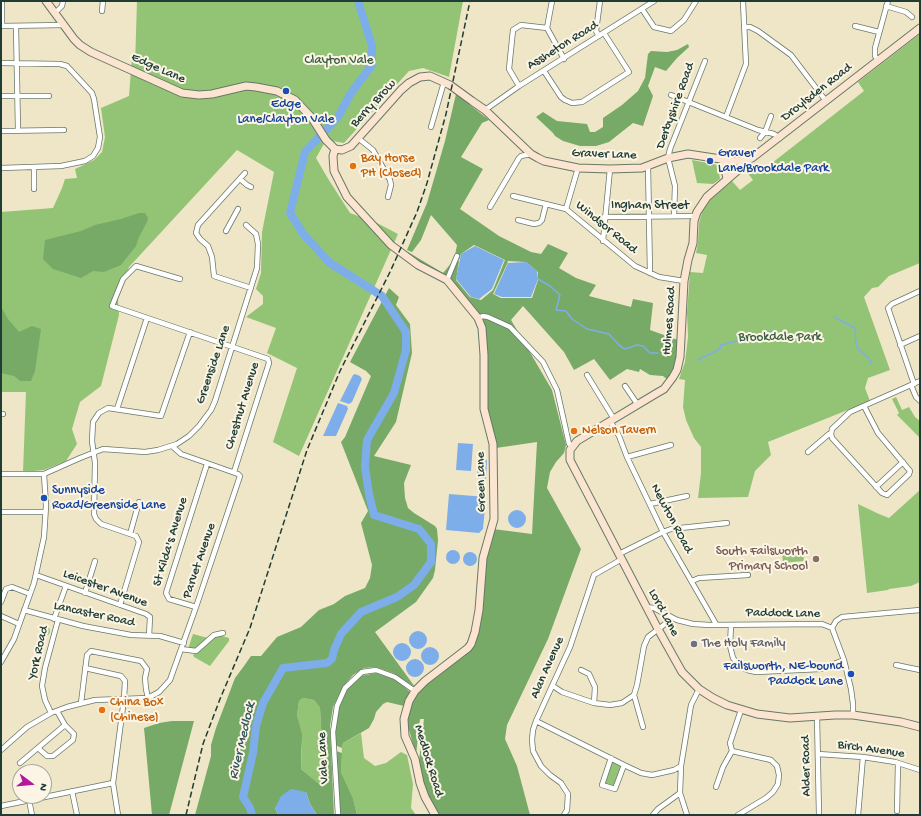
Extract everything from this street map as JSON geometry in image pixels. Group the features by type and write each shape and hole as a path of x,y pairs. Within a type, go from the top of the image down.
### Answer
{"street":[{"name":"Edge Lane","path":"46,1 56,12 80,46 182,93 194,95 212,94 246,86 277,91 295,100 319,128 326,140 335,149"},
{"path":"56,12 62,6 63,1"},
{"path":"102,10 103,1"},
{"path":"552,1 547,28 564,59"},
{"path":"599,36 596,31 600,1"},
{"name":"Assheton Road","path":"485,110 519,86 654,1"},
{"path":"642,9 654,27 671,30 684,20 696,1"},
{"path":"726,117 746,64 743,2"},
{"path":"1,3 2,26 64,25"},
{"path":"878,60 875,56 875,51 887,3 906,12 912,17"},
{"path":"519,86 509,69 513,30 521,25 547,28"},
{"path":"16,26 18,130"},
{"path":"745,26 758,31 792,55 826,101"},
{"path":"855,26 879,32"},
{"name":"Droylsden Road","path":"741,161 752,158 780,138 920,28"},
{"path":"544,71 561,97 572,103 582,102 629,72 604,33"},
{"name":"Derbyshire Road","path":"668,158 670,149 705,60"},
{"path":"1,63 60,64 67,66 92,93 100,137 98,148 93,156 85,161 61,166 1,168"},
{"name":"Berry Brow","path":"335,149 347,149 401,90 420,77 430,76 458,90 485,110 531,154"},
{"path":"431,127 444,82"},
{"path":"671,95 765,132 774,134 780,138"},
{"path":"1,96 49,96"},
{"path":"760,138 765,132 771,116"},
{"path":"1,131 64,130"},
{"path":"358,138 373,150 390,180 391,185 388,196"},
{"path":"335,149 333,156 334,171 347,197 391,245 418,265 447,280 457,256"},
{"path":"490,207 519,158 521,156 531,154"},
{"name":"Graver Lane","path":"531,154 544,161 578,168 610,169 630,169 648,166 668,158 688,154 723,159"},
{"path":"668,158 675,186 674,216"},
{"path":"727,179 723,159 741,161"},
{"name":"Hulmes Road","path":"572,446 583,437 664,389 677,370 680,357 684,281 693,243 696,216 702,202 738,170 741,166 741,161"},
{"path":"648,166 650,274"},
{"path":"34,167 34,189"},
{"path":"566,209 578,168"},
{"path":"603,241 604,217 610,169"},
{"path":"245,173 198,224 196,232 200,239 208,246 212,257 214,276 251,288"},
{"path":"240,178 251,187"},
{"name":"Windsor Road","path":"513,196 566,209 603,241 636,266 659,277 684,281"},
{"path":"518,220 534,224 539,223 542,220 546,204"},
{"path":"226,231 238,209"},
{"name":"Ingham Street","path":"604,217 696,216"},
{"name":"Greenside Lane","path":"1,474 44,474 103,449 145,452 158,450 172,446 189,436 199,426 211,410 233,346 257,268 258,244 256,234 246,225"},
{"path":"180,279 136,266 123,278 112,306 233,346"},
{"name":"Green Lane","path":"414,691 465,651 471,644 475,632 483,558 494,519 493,444 484,409 482,328 478,318 447,280"},
{"path":"920,291 892,304 888,310 916,397 920,401"},
{"path":"478,318 483,316 488,317 510,327 543,362 557,390 569,444 572,446"},
{"path":"117,409 147,318"},
{"path":"120,604 139,545 137,538 101,524 96,519 94,514 95,463 92,430 95,417 108,408 161,416 190,332"},
{"path":"900,345 920,336"},
{"name":"Chestnut Avenue","path":"233,346 264,357 269,361 234,472"},
{"name":"Newton ROad","path":"587,375 612,420 627,457 663,532 716,624"},
{"path":"808,452 831,434 832,429 850,412 920,381"},
{"path":"625,386 638,405"},
{"path":"831,434 832,438 876,487 882,493 887,495 910,474 909,469 878,433 864,406"},
{"path":"627,457 671,445"},
{"path":"172,446 181,454 234,472"},
{"name":"Lord Lane","path":"572,446 569,454 573,466 621,556 646,607 682,672 699,689 713,698 740,710 757,714 790,718 853,715 901,722 920,727"},
{"path":"876,487 903,462"},
{"name":"St Kilda's Avenue","path":"196,607 169,599 166,593 207,464"},
{"name":"Parvet Avenue","path":"148,698 159,692 170,680 182,649 239,480 239,475 234,472"},
{"path":"1,662 14,639 36,575 44,537 46,512 44,474"},
{"path":"650,504 686,496"},
{"path":"130,534 139,502"},
{"path":"1,512 46,512"},
{"name":"Alan Avenue","path":"564,815 568,810 568,794 561,783 550,776 541,766 533,751 533,730 570,647 594,575 621,556 663,532 671,529 727,523"},
{"path":"85,593 95,561"},
{"name":"Leicester Avenue","path":"36,575 146,614 150,618 149,636"},
{"path":"692,581 699,578 748,575"},
{"name":"York Road","path":"52,713 45,700 42,686 56,619 66,586"},
{"path":"1,602 6,589 12,587 30,594"},
{"name":"Paddock Lane","path":"646,607 654,608 677,620 693,624 822,624 832,628 844,660 852,696 853,715"},
{"name":"Lancaster Road","path":"24,610 83,626 131,635 160,636 184,643"},
{"path":"832,628 836,621 842,617 920,610"},
{"path":"1,616 19,624"},
{"path":"643,727 634,695 644,646 648,637 665,624 670,616"},
{"path":"730,625 730,646 733,658 740,666 747,670 756,672 821,669 844,660"},
{"path":"182,649 196,651 214,635 223,633"},
{"path":"1,750 27,726 57,711 96,700 148,698 145,678 147,669 141,661 92,651 87,655 81,703"},
{"path":"896,666 920,670"},
{"path":"85,668 121,676 125,682 113,782 118,815"},
{"name":"Vale Lane","path":"338,815 332,732 337,706 345,688 362,672 376,670 395,677 414,691"},
{"path":"581,670 589,674 595,687 594,703"},
{"path":"553,686 562,692 594,703 610,705 622,703 634,695"},
{"path":"687,815 680,793 681,766 691,705 699,689"},
{"name":"Medlock Road","path":"414,691 405,713 405,736 415,759 424,797 435,815"},
{"path":"716,787 722,767 732,751 730,743 740,710"},
{"path":"38,748 47,756 53,756 73,740 74,734 65,725 57,711"},
{"name":"Alder Road","path":"817,716 819,815"},
{"path":"536,721 641,772 652,775 674,770 681,766"},
{"path":"20,763 65,725"},
{"path":"732,751 770,760 777,766 779,775 778,784 773,792 738,815"},
{"name":"Birch Avenue","path":"818,754 863,757 898,763 920,770"},
{"path":"858,815 863,757"},
{"path":"611,758 602,785 614,789 624,765"},
{"path":"897,811 898,763"},
{"path":"52,795 113,782"},
{"path":"72,791 77,815"},
{"path":"653,815 658,809 680,793"},
{"path":"1,806 12,804"},
{"path":"30,804 32,815"}],"green space":[{"name":"Clayton Vale","path":"137,1 463,1 449,77 423,68 409,71 344,143 326,140 316,158 350,213 377,223 398,234 299,456 273,442 297,368 267,353 276,328 246,317 263,304 263,296 256,289 261,273 262,232 274,172 237,150 129,267 118,299 119,315 101,386 80,402 72,429 77,444 66,461 44,470 23,472 26,392 1,392 1,212 53,208 65,179 77,178 75,169 94,160 102,152 105,137 101,108 129,96 132,57 135,65"},
{"name":"Brookdale Park","path":"920,34 920,263 889,276 878,287 872,288 864,297 890,370 868,378 865,388 870,401 768,442 771,455 755,471 748,497 698,498 701,473 701,447 694,438 686,420 683,407 685,380 679,379 685,362 688,337 687,313 690,272 703,273 707,255 696,253 699,223 702,212 709,201 732,181 740,190 753,180 746,171 752,166 758,174 864,91 858,82"},
{"path":"688,44 689,47 666,71 655,67 648,86 653,96 643,126 633,123 609,142 596,146 580,146 563,141 555,136 536,117 543,112 557,121 587,124 590,132 595,132 603,127 603,118 622,105 638,91 645,78 648,54 651,51 667,52 677,50"},
{"path":"456,94 489,120 482,123 461,157 483,169 460,209 499,236 531,252 541,254 548,244 568,253 559,268 576,278 596,285 589,296 631,307 633,299 653,303 650,330 678,340 675,367 669,381 663,376 650,375 640,369 639,372 627,369 610,380 594,359 574,370 564,352 523,306 511,320 552,390 566,445 564,453 550,472 547,488 581,549 548,639 507,725 505,739 517,766 530,815 439,815 427,798 419,761 424,719 420,719 416,755 406,719 410,702 418,690 461,658 474,645 479,630 483,607 485,557 493,529 532,534 537,442 496,448 487,409 487,345 483,320 452,285 407,255 408,252 443,273 453,261 459,261 456,280 470,297 481,300 493,290 505,260 474,245 461,254 459,260 454,260 457,245 431,215 421,240 412,252 407,250 427,203 445,141","holes":["507,261 526,262 538,272 538,280 532,298 501,298 493,294 508,262"]},
{"path":"692,160 718,165 720,179 713,184 697,183"},
{"path":"139,213 145,213 148,218 147,222 136,246 121,265 104,272 93,271 81,278 53,269 43,259 45,240 81,231 95,225"},
{"path":"389,288 399,297 396,305 410,324 412,353 396,422 374,456 411,465 404,483 405,498 408,508 435,526 437,529 438,540 433,578 416,602 375,632 415,687 393,673 376,667 364,668 353,675 343,687 333,707 330,726 334,815 317,815 310,804 306,792 275,808 278,815 195,815 211,756 211,745 216,728 235,678 251,656 261,656 277,637 301,627 319,610 334,604 345,596 365,588 370,578 372,565 361,523 368,511 341,442 345,437 371,376 366,371 350,362","holes":["303,698 314,700 320,708 324,776 322,786 301,769 302,734 297,716 299,701"]},
{"path":"1,307 8,319 19,332 32,326 41,329 35,371 31,381 20,381 14,376 1,373"},
{"path":"896,397 902,410 909,407 915,417 920,421 920,438 897,415 899,413 892,399"},
{"path":"920,490 920,582 911,586 867,593 858,504 889,518"},
{"path":"803,550 804,561 783,563 782,552"},
{"path":"43,626 47,626 49,627 49,635 43,636 40,633 40,629"},
{"path":"193,634 208,638 196,649 188,649"},
{"path":"219,635 229,638 229,641 210,666 194,657 193,655 207,645 214,637"},
{"path":"376,673 396,680 410,692 404,706 387,702 383,704 376,712 369,728 343,743 342,748 335,745 336,716 340,703 347,689 360,676"},
{"path":"303,698 314,700 320,708 324,776 322,786 301,769 302,747 297,716 299,701"},
{"path":"172,721 194,721 169,815 152,815 144,728 159,723"},
{"path":"361,733 364,758 375,766 386,763 401,752 407,755 413,784 411,808 416,815 357,815 353,798 341,772 342,748 343,743"},
{"path":"336,751 342,753 341,772 353,798 357,815 340,815"},
{"path":"612,759 623,765 614,787 605,785 604,781"}],"water":[{"path":"475,246 504,260 492,289 479,299 471,297 456,279 461,254"},
{"path":"526,262 537,271 538,279 531,297 502,297 494,294 508,263"},
{"path":"355,374 360,376 362,379 352,402 349,404 340,401 353,375"},
{"path":"338,403 347,406 348,409 336,436 323,436"},
{"path":"458,443 473,444 471,471 456,470"},
{"path":"478,459 487,460 486,479 477,478"},
{"path":"449,494 486,497 483,529 479,533 446,530"},
{"path":"517,510 523,513 526,519 523,525 517,528 511,525 508,519 511,513"},
{"path":"450,550 456,550 460,554 460,560 456,564 450,564 446,560 446,554"},
{"path":"467,552 473,552 477,556 477,562 473,566 467,566 463,562 463,556"},
{"path":"418,631 424,634 427,640 424,646 418,649 412,646 409,640 412,634"},
{"path":"402,643 408,646 411,652 408,658 402,661 396,658 393,652 396,646"},
{"path":"430,647 436,650 439,656 436,662 430,665 424,662 421,656 424,650"},
{"path":"415,659 421,662 424,668 421,674 415,677 409,674 406,668 409,662"},
{"path":"291,789 306,792 310,804 317,815 278,815 275,808 281,796"}],"waterway":[{"name":"River Medlock","path":"252,815 250,808 243,797 253,753 256,726 263,703 283,668 327,663 332,659 341,634 361,612 397,597 414,585 431,562 431,544 419,529 374,515 365,467 367,440 394,393 406,350 406,332 382,296 330,263 304,235 290,213 305,152 338,117 351,93 372,65 372,46 358,1"},
{"path":"538,279 550,286 560,295 556,310 566,311 572,319 587,329 609,334 620,346 625,349 637,345 643,346 650,353 658,353"},
{"path":"834,317 855,328 856,345 858,349 869,358 871,364"},
{"path":"698,360 720,349 721,345 773,331"}],"railway":[{"path":"186,815 203,744 250,628 307,450 340,371 390,272 417,212 427,183 446,114 470,1"}],"place":[{"name":"Edge Lane/Clayton Vale","path":"286,91"},
{"name":"Graver Lane/Brookdale Park","path":"710,161"},
{"name":"Bay Horse PH (Closed)","path":"353,166"},
{"name":"Nelson Tavern","path":"574,431"},
{"name":"Sunnyside Road/Greenside Lane","path":"44,498"},
{"name":"South Failsworth Primary School","path":"816,559"},
{"name":"The Holy Family","path":"694,644"},
{"name":"Failsworth, NE-bound Paddock Lane","path":"851,674"},
{"name":"China Box (Chinese)","path":"102,710"}]}
